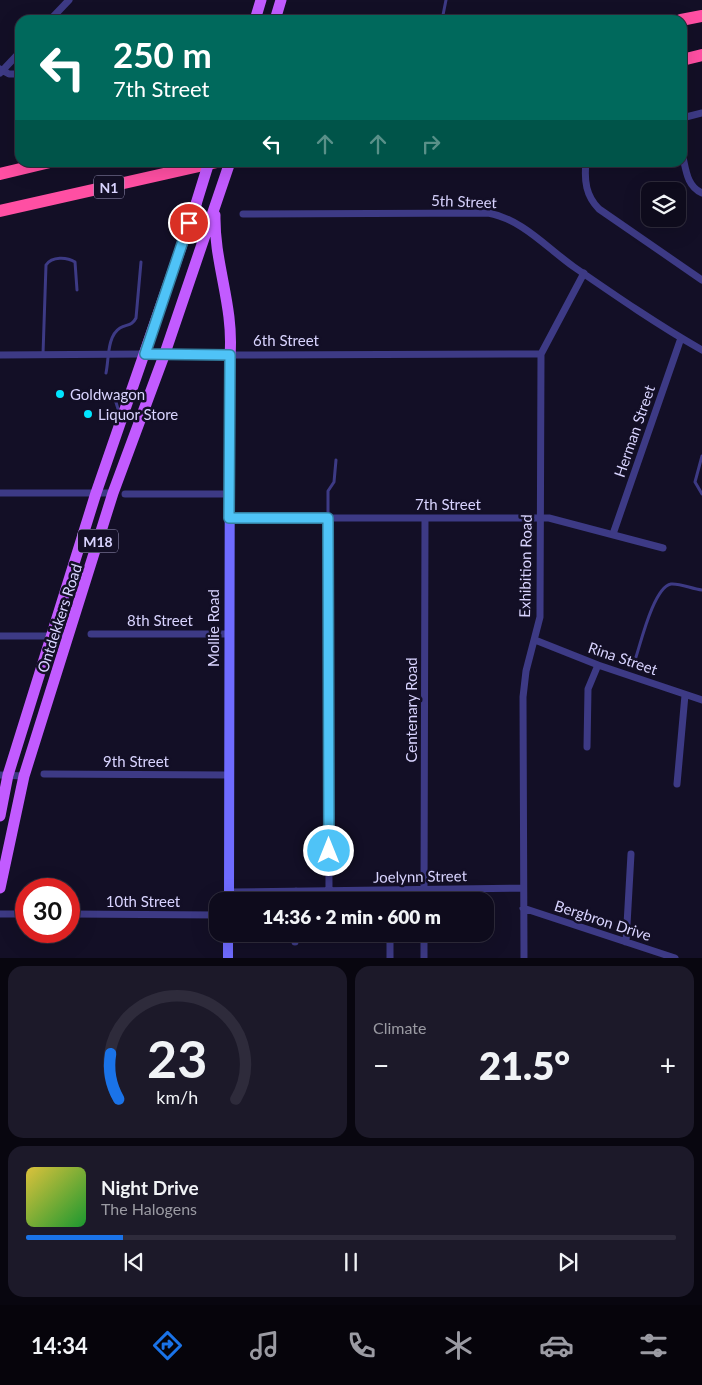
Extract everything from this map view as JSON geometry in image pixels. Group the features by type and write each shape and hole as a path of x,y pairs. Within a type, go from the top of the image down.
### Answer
{"highway":[{"path":"687,19 702,16"},
{"path":"687,59 702,55"},
{"path":"0,174 29,167"},
{"name":"N1","path":"0,211 195,167"}],"main road":[{"path":"256,15 261,0"},
{"path":"277,15 282,0"},
{"name":"Ontdekkers Road","path":"0,816 4,775 53,636 96,493 122,422 207,167"},
{"name":"Ontdekkers Road","path":"0,888 24,776 113,493 165,353 228,167"},
{"path":"217,203 217,242 231,320 230,355"},
{"name":"6th Street","path":"145,354 230,355"},
{"name":"Mollie Road","path":"229,892 228,494 230,355"},
{"path":"228,942 228,958"}],"street":[{"path":"55,15 69,0"},
{"path":"1,71 15,57"},
{"path":"1,71 15,73"},
{"path":"687,117 702,113"},
{"path":"586,167 590,199 599,209 702,280"},
{"path":"686,167 694,189 702,193"},
{"name":"5th Street","path":"243,214 488,213 501,216 520,225 584,273 702,350"},
{"name":"Exhibition Road","path":"524,958 522,888 523,697 526,671 540,617 541,354 584,273"},
{"name":"Herman Street","path":"613,534 681,338"},
{"name":"6th Street","path":"0,355 145,354"},
{"name":"6th Street","path":"230,355 541,354"},
{"path":"0,493 113,493"},
{"path":"126,494 228,494"},
{"name":"7th Street","path":"229,518 557,519 662,548"},
{"path":"328,518 329,891"},
{"name":"Centenary Road","path":"424,890 425,518"},
{"name":"8th Street","path":"91,634 228,634"},
{"path":"0,636 69,636"},
{"name":"Rina Street","path":"535,640 598,665 702,700"},
{"path":"587,747 588,689 598,665"},
{"path":"677,784 685,694"},
{"name":"9th Street","path":"44,774 228,774"},
{"path":"4,775 24,776"},
{"path":"626,942 631,854"},
{"name":"Joelynn Street","path":"296,892 522,888"},
{"name":"Bergbron Drive","path":"523,908 675,958"},
{"path":"0,914 15,914"},
{"name":"10th Street","path":"80,914 209,915"},
{"path":"390,942 390,958"},
{"path":"424,942 424,958"}],"lane":[{"path":"443,15 446,0"},
{"path":"43,354 46,265 48,261 54,258 76,262 77,290"},
{"path":"106,373 114,334 122,327 131,325 136,318 141,262"},
{"path":"702,456 695,482 702,494"},
{"path":"328,518 328,491 334,482 336,460"},
{"path":"636,657 654,604 664,588 673,584 702,590"}],"place":[{"name":"Goldwagon","path":"60,394"},
{"name":"Liquor Store","path":"88,414"}],"route":[{"path":"189,223 145,354 230,355 229,518 328,518 329,851"}]}
